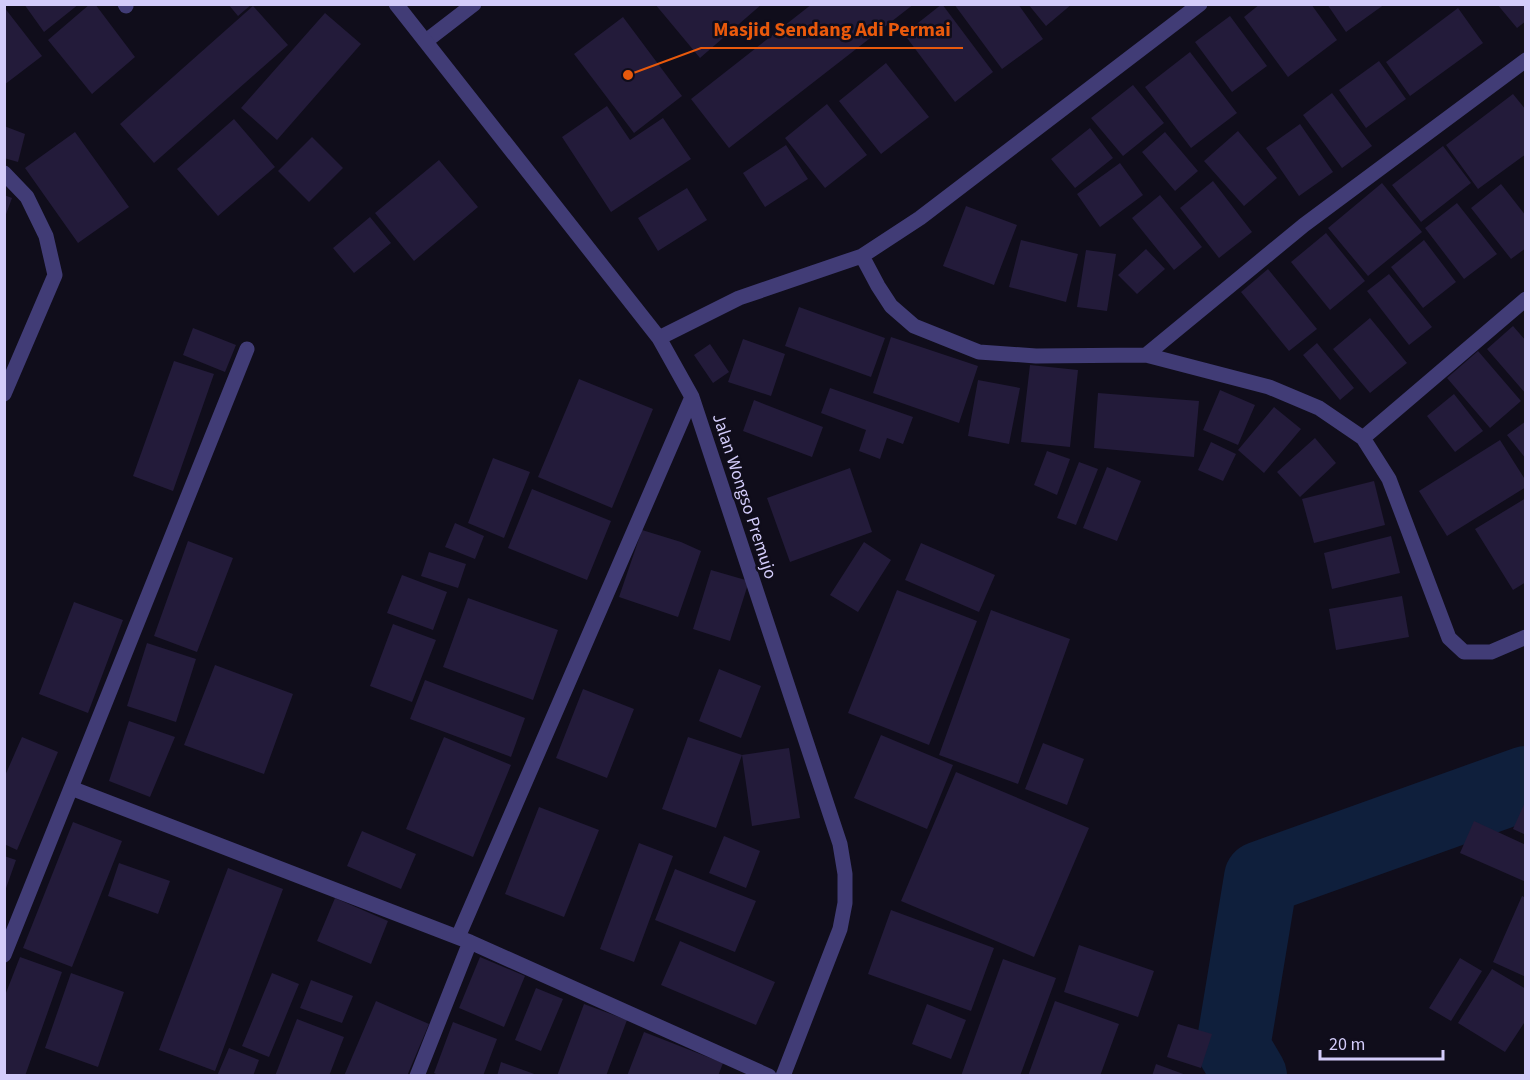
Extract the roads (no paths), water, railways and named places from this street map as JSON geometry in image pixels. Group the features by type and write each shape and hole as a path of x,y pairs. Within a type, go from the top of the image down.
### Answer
{"street":[{"name":"Jalan Wongso Premujo","path":"396,4 659,338 692,397 840,844 845,874 845,903 840,929 783,1076"},
{"path":"426,41 474,4"},
{"path":"659,338 739,298 862,256 920,218 1200,4"},
{"path":"1146,355 1304,225 1526,60"},
{"path":"4,173 27,196 46,236 55,274 4,394"},
{"path":"862,256 891,306 914,326 980,352 1036,356 1146,355 1269,387 1318,408 1363,438 1389,479 1449,638 1464,652 1491,652 1526,637"},
{"path":"1363,438 1526,299"},
{"path":"4,956 247,349"},
{"path":"417,1076 464,940 692,397"},
{"path":"71,788 464,940 769,1076"}],"waterway":[{"path":"1250,1076 1233,1047 1261,878 1526,783"}],"place":[{"name":"Masjid Sendang Adi Permai","path":"628,75"}]}
